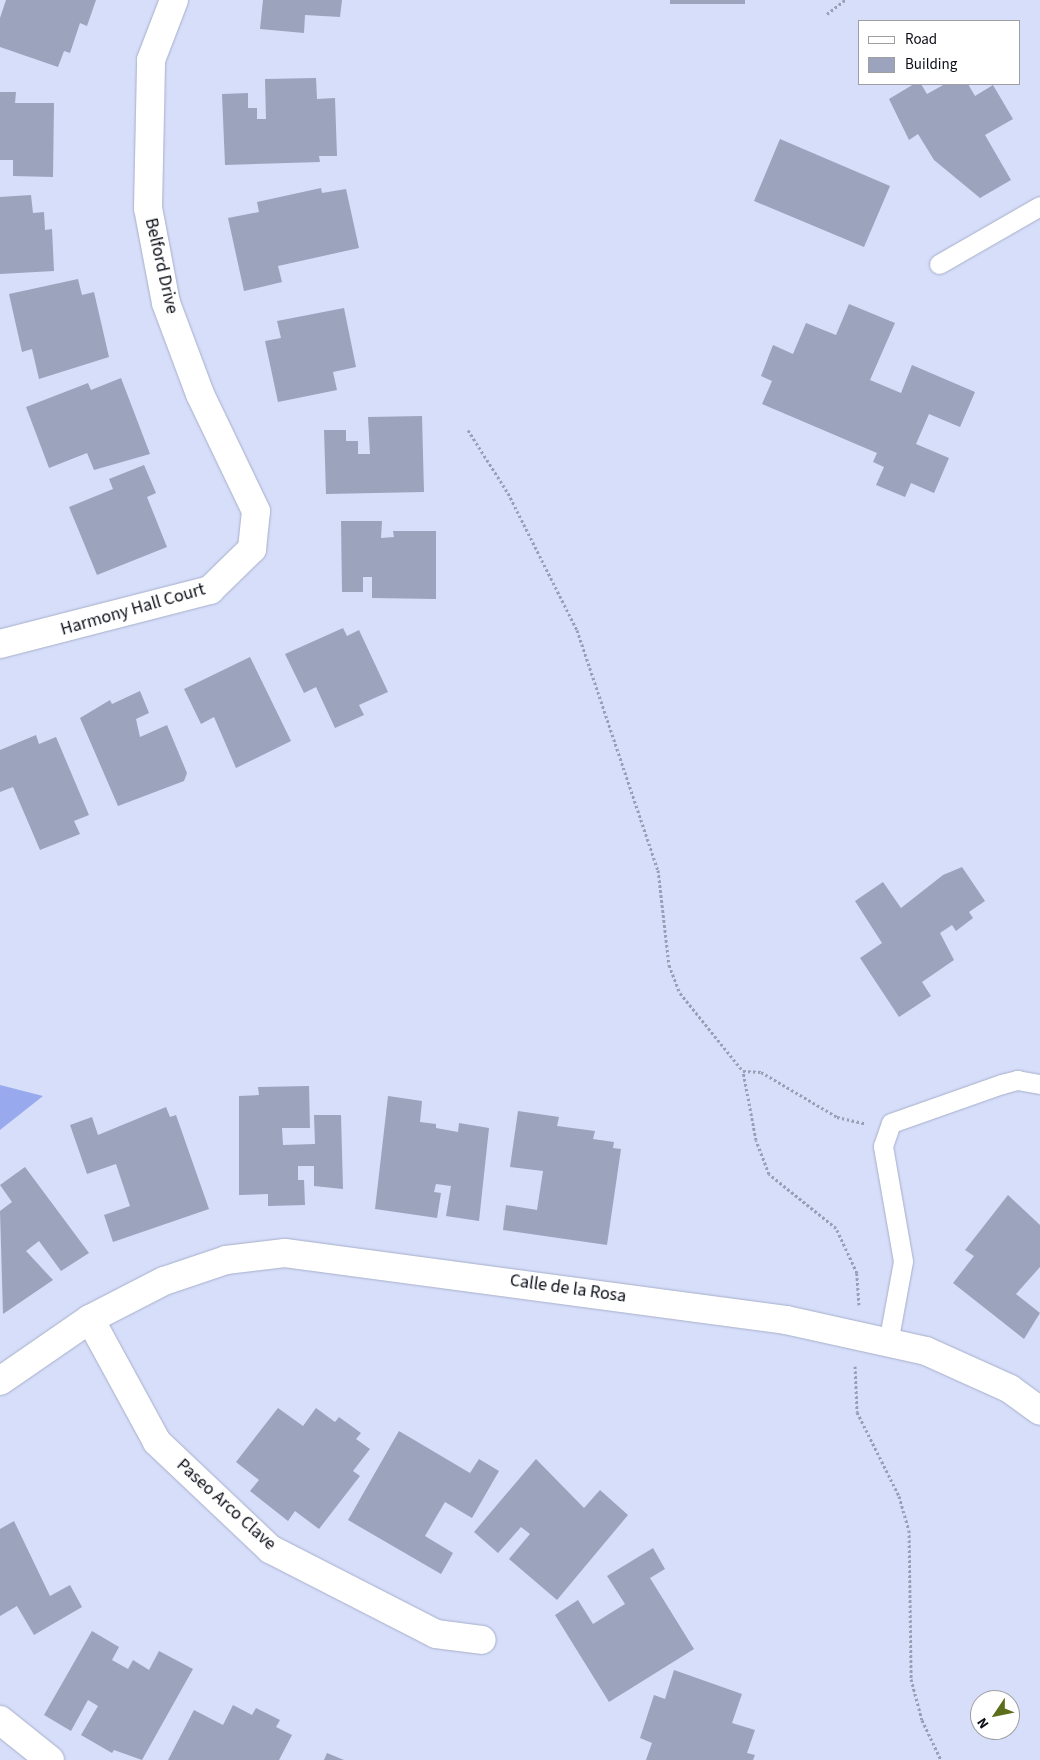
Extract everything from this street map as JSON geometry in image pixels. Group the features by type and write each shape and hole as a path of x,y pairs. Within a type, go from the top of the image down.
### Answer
{"street":[{"name":"Belford Drive","path":"174,0 151,60 148,208 166,303 200,394 256,511 252,549"},
{"name":"Harmony Hall Court","path":"0,644 210,590 252,549"},
{"name":"Calle de la Rosa","path":"0,1381 90,1319 164,1281 226,1260 285,1253 786,1320 926,1351 1010,1389 1040,1411"},
{"name":"Paseo Arco Clave","path":"90,1319 156,1442 270,1549 436,1634 482,1640"},
{"path":"0,1720 50,1760"}],"lane":[{"path":"939,264 1040,206"},
{"path":"888,1343 903,1261 883,1146 892,1123 1017,1080 1040,1084"}],"path":[{"path":"827,14 845,0"},
{"path":"468,430 508,493 577,630 658,870 669,965 680,993 743,1071"}],"shaded area":[{"path":"0,1085 43,1096 0,1130"}],"building":[{"path":"6,0 96,0 87,26 80,23 70,53 64,51 58,67 0,47 0,18"},
{"path":"263,0 342,0 340,17 305,15 304,33 260,29"},
{"path":"670,0 745,0 745,4 670,4"},
{"path":"316,78 317,99 335,98 337,156 319,156 320,162 225,165 222,94 248,93 248,108 257,108 257,119 266,119 265,79"},
{"path":"912,85 922,85 927,94 943,85 969,85 975,96 993,85 1013,119 985,135 1011,180 980,198 934,160 918,134 909,140 889,99"},
{"path":"0,92 16,92 15,103 54,103 53,177 13,176 13,160 0,160"},
{"path":"780,139 890,186 864,247 754,201"},
{"path":"321,188 322,193 346,189 359,248 278,266 282,282 244,291 228,218 259,212 257,202"},
{"path":"31,195 33,213 44,212 45,230 52,229 54,271 0,274 0,197"},
{"path":"78,279 82,295 94,292 109,357 39,379 32,349 22,352 9,294"},
{"path":"849,304 895,323 870,380 901,393 912,365 975,392 960,427 929,414 916,444 949,458 934,493 911,483 905,497 876,485 884,467 873,462 877,453 762,404 772,381 761,376 773,345 793,354 806,323 836,335"},
{"path":"344,308 356,367 333,372 337,390 278,402 265,341 281,338 277,321"},
{"path":"121,378 150,454 94,470 87,453 49,468 26,407 88,383 91,390"},
{"path":"422,416 424,492 326,494 324,430 346,430 346,441 358,441 358,454 370,454 368,417"},
{"path":"144,465 156,493 147,497 167,547 97,575 69,507 113,489 109,479"},
{"path":"341,521 382,521 381,538 394,537 393,531 436,531 436,599 372,598 372,577 363,577 363,592 342,592"},
{"path":"343,628 347,636 359,630 388,692 359,705 364,715 335,728 316,687 304,693 285,654"},
{"path":"250,657 291,741 236,768 214,717 201,724 184,689"},
{"path":"140,691 149,713 136,719 140,737 167,725 187,773 184,781 118,806 80,718 110,700 112,704"},
{"path":"36,735 39,744 56,737 89,815 74,821 80,834 40,850 13,787 0,792 0,750"},
{"path":"962,867 985,901 969,912 973,918 956,931 952,925 940,933 954,960 922,982 931,996 899,1017 860,958 882,943 855,901 883,882 901,908 943,875"},
{"path":"309,1086 310,1128 282,1128 283,1145 315,1144 314,1115 341,1115 343,1189 314,1186 314,1166 298,1166 298,1180 304,1180 305,1205 268,1206 268,1194 239,1195 239,1096 259,1095 258,1087"},
{"path":"388,1096 422,1101 420,1122 436,1124 436,1128 458,1132 459,1123 489,1128 479,1221 446,1216 451,1186 436,1184 434,1192 441,1193 437,1218 375,1209"},
{"path":"166,1107 170,1117 176,1115 209,1209 113,1242 104,1215 130,1206 116,1164 87,1174 70,1125 92,1117 98,1135"},
{"path":"518,1111 559,1117 557,1126 595,1131 593,1139 614,1142 613,1148 621,1149 607,1245 503,1230 506,1205 537,1210 543,1171 510,1167"},
{"path":"25,1167 89,1253 61,1271 39,1241 26,1251 53,1280 3,1314 0,1211 12,1202 0,1185"},
{"path":"1008,1195 1040,1225 1040,1267 1016,1294 1040,1313 1024,1339 953,1283 974,1256 965,1250"},
{"path":"278,1408 303,1426 316,1408 335,1422 339,1417 361,1433 356,1439 370,1449 353,1471 360,1476 319,1529 295,1511 288,1521 250,1491 259,1480 236,1462"},
{"path":"399,1431 470,1473 479,1459 499,1471 472,1518 445,1502 425,1536 453,1553 441,1574 348,1520"},
{"path":"536,1459 584,1508 600,1490 628,1515 557,1600 509,1559 530,1534 521,1527 498,1553 474,1532"},
{"path":"14,1521 50,1596 70,1585 82,1607 34,1635 17,1606 0,1616 0,1529"},
{"path":"653,1548 665,1569 650,1578 694,1649 609,1702 555,1615 578,1600 593,1624 625,1604 607,1576"},
{"path":"92,1631 119,1647 112,1660 128,1669 133,1660 149,1670 159,1651 193,1669 142,1760 114,1750 112,1753 81,1735 98,1706 88,1700 71,1731 44,1715"},
{"path":"674,1670 742,1694 732,1723 755,1730 747,1753 755,1755 753,1760 646,1760 652,1743 640,1738 654,1695 665,1699"},
{"path":"233,1705 252,1715 256,1708 280,1720 276,1727 292,1735 279,1760 168,1760 194,1710 223,1725"},
{"path":"327,1753 344,1760 324,1760"}]}
